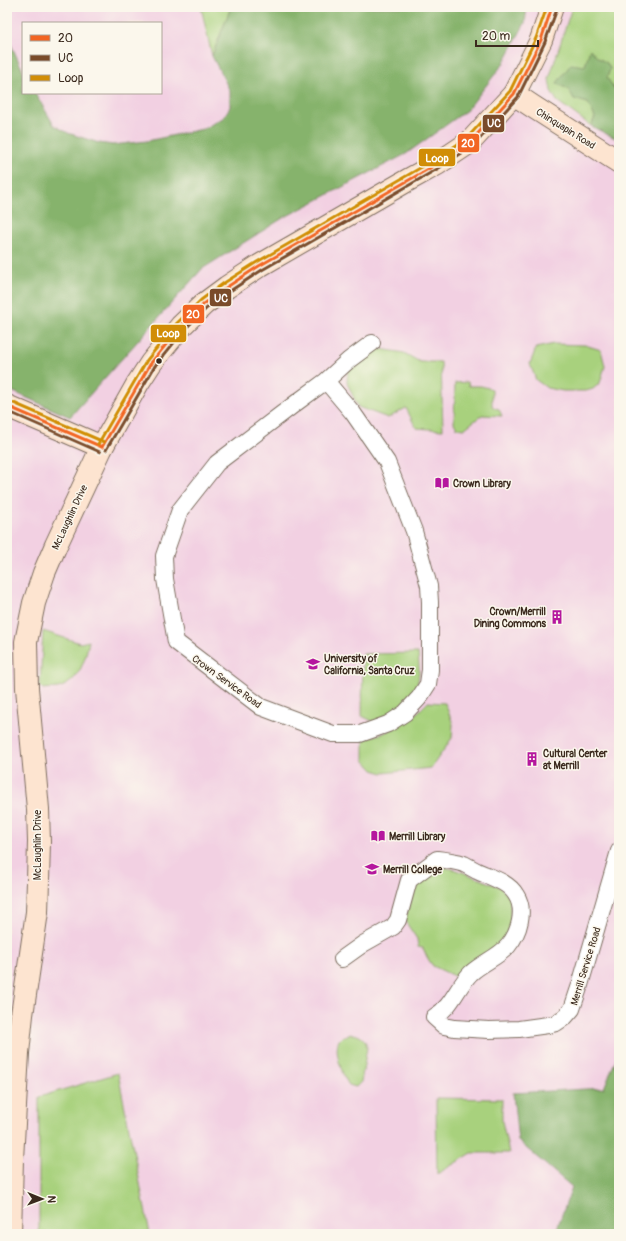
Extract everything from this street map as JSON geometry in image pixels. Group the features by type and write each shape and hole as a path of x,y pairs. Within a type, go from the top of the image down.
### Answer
{"street":[{"name":"McLaughlin Drive","path":"10,1234 12,1159 18,1053 37,912 39,842 38,809 27,688 26,642 34,603 44,573 56,545 102,447 151,363 181,326 226,286 437,164 470,142 514,94 541,40 552,7"},
{"name":"Chinquapin Road","path":"514,94 619,162"},
{"name":"Crown Service Road","path":"326,381 353,413 387,462 414,531 429,586 430,670 428,684 419,698 405,713 388,724 360,734 333,734 261,707 176,642 165,579 164,556 180,510 217,463 326,381 349,360 372,343"},
{"path":"7,406 102,447"},
{"name":"Merrill Service Road","path":"342,959 363,944 393,927 398,920 409,880 437,859 464,864 503,882 516,894 521,916 517,932 508,946 473,972 463,982 443,1012 434,1017 444,1026 489,1030 519,1029 556,1023 565,1017 572,1009 619,851"}],"shaded area":[{"name":"University of California, Santa Cruz","path":"7,7 619,7 619,1234 7,1234"}],"green space":[{"path":"201,7 231,7 212,56"},
{"path":"231,7 527,7 525,23 503,64 467,110 406,154 283,218 202,269 70,417 7,389 7,26 9,40 22,69 22,94 36,94 54,125 68,133 99,143 113,145 147,141 203,129 223,118 230,107 230,91 212,56"},
{"path":"572,7 619,7 619,87 614,88 607,78 610,69 607,63 598,58 590,50 585,66 557,83 569,90 574,99 588,103 595,117 591,126 557,101 551,91 549,79"},
{"path":"590,49 598,58 607,63 610,69 607,78 614,88 619,87 619,140 591,126 595,117 588,103 574,99 569,90 557,83 571,64 585,66"},
{"path":"554,344 585,345 601,350 605,366 600,383 593,389 586,391 563,391 547,388 536,380 530,364 536,348"},
{"path":"375,348 404,353 420,362 441,362 443,430 416,428 406,408 388,418 358,407 347,383 348,368"},
{"path":"468,382 469,386 481,386 492,389 492,406 499,409 502,416 482,415 464,429 457,428 454,423 455,383"},
{"path":"43,631 80,643 89,641 86,656 76,676 72,681 58,688 43,689 40,686"},
{"path":"418,653 418,681 416,688 407,701 395,711 374,722 362,716 363,654"},
{"path":"428,702 445,703 453,724 452,738 431,768 383,773 373,770 364,760 364,739 384,733 412,718"},
{"path":"443,867 457,870 500,887 510,897 511,936 458,978 433,966 428,960 423,948 418,947 417,939 405,921 416,881 430,870"},
{"path":"352,1034 358,1035 362,1038 366,1042 367,1048 361,1082 356,1087 349,1085 341,1069 337,1049 341,1038"},
{"path":"619,1052 619,1234 555,1234 572,1187 518,1141 513,1093 604,1088"},
{"path":"118,1073 150,1234 39,1234 39,1097"},
{"path":"436,1098 502,1099 502,1121 509,1153 472,1153 437,1174"}],"transit line":[{"name":"Loop","path":"98,444 147,360 177,323 201,300 257,262 434,160 467,138 510,91 536,38 547,7"},
{"name":"20","path":"102,447 151,363 181,326 204,304 259,266 437,164 470,142 514,94 541,40 552,7"},
{"name":"UC","path":"106,450 155,366 185,329 207,308 262,270 439,168 474,145 518,97 545,42 557,9"},
{"name":"Loop","path":"9,401 104,442"},
{"name":"20","path":"7,406 102,447"},
{"name":"UC","path":"7,411 100,452"}],"place":[{"name":"Crown Library","path":"442,483"},
{"name":"Crown/Merrill Dining Commons","path":"557,617"},
{"name":"University of California, Santa Cruz","path":"313,664"},
{"name":"Cultural Center at Merrill","path":"532,759"},
{"name":"Merrill Library","path":"378,836"},
{"name":"Merrill College","path":"372,869"}]}
